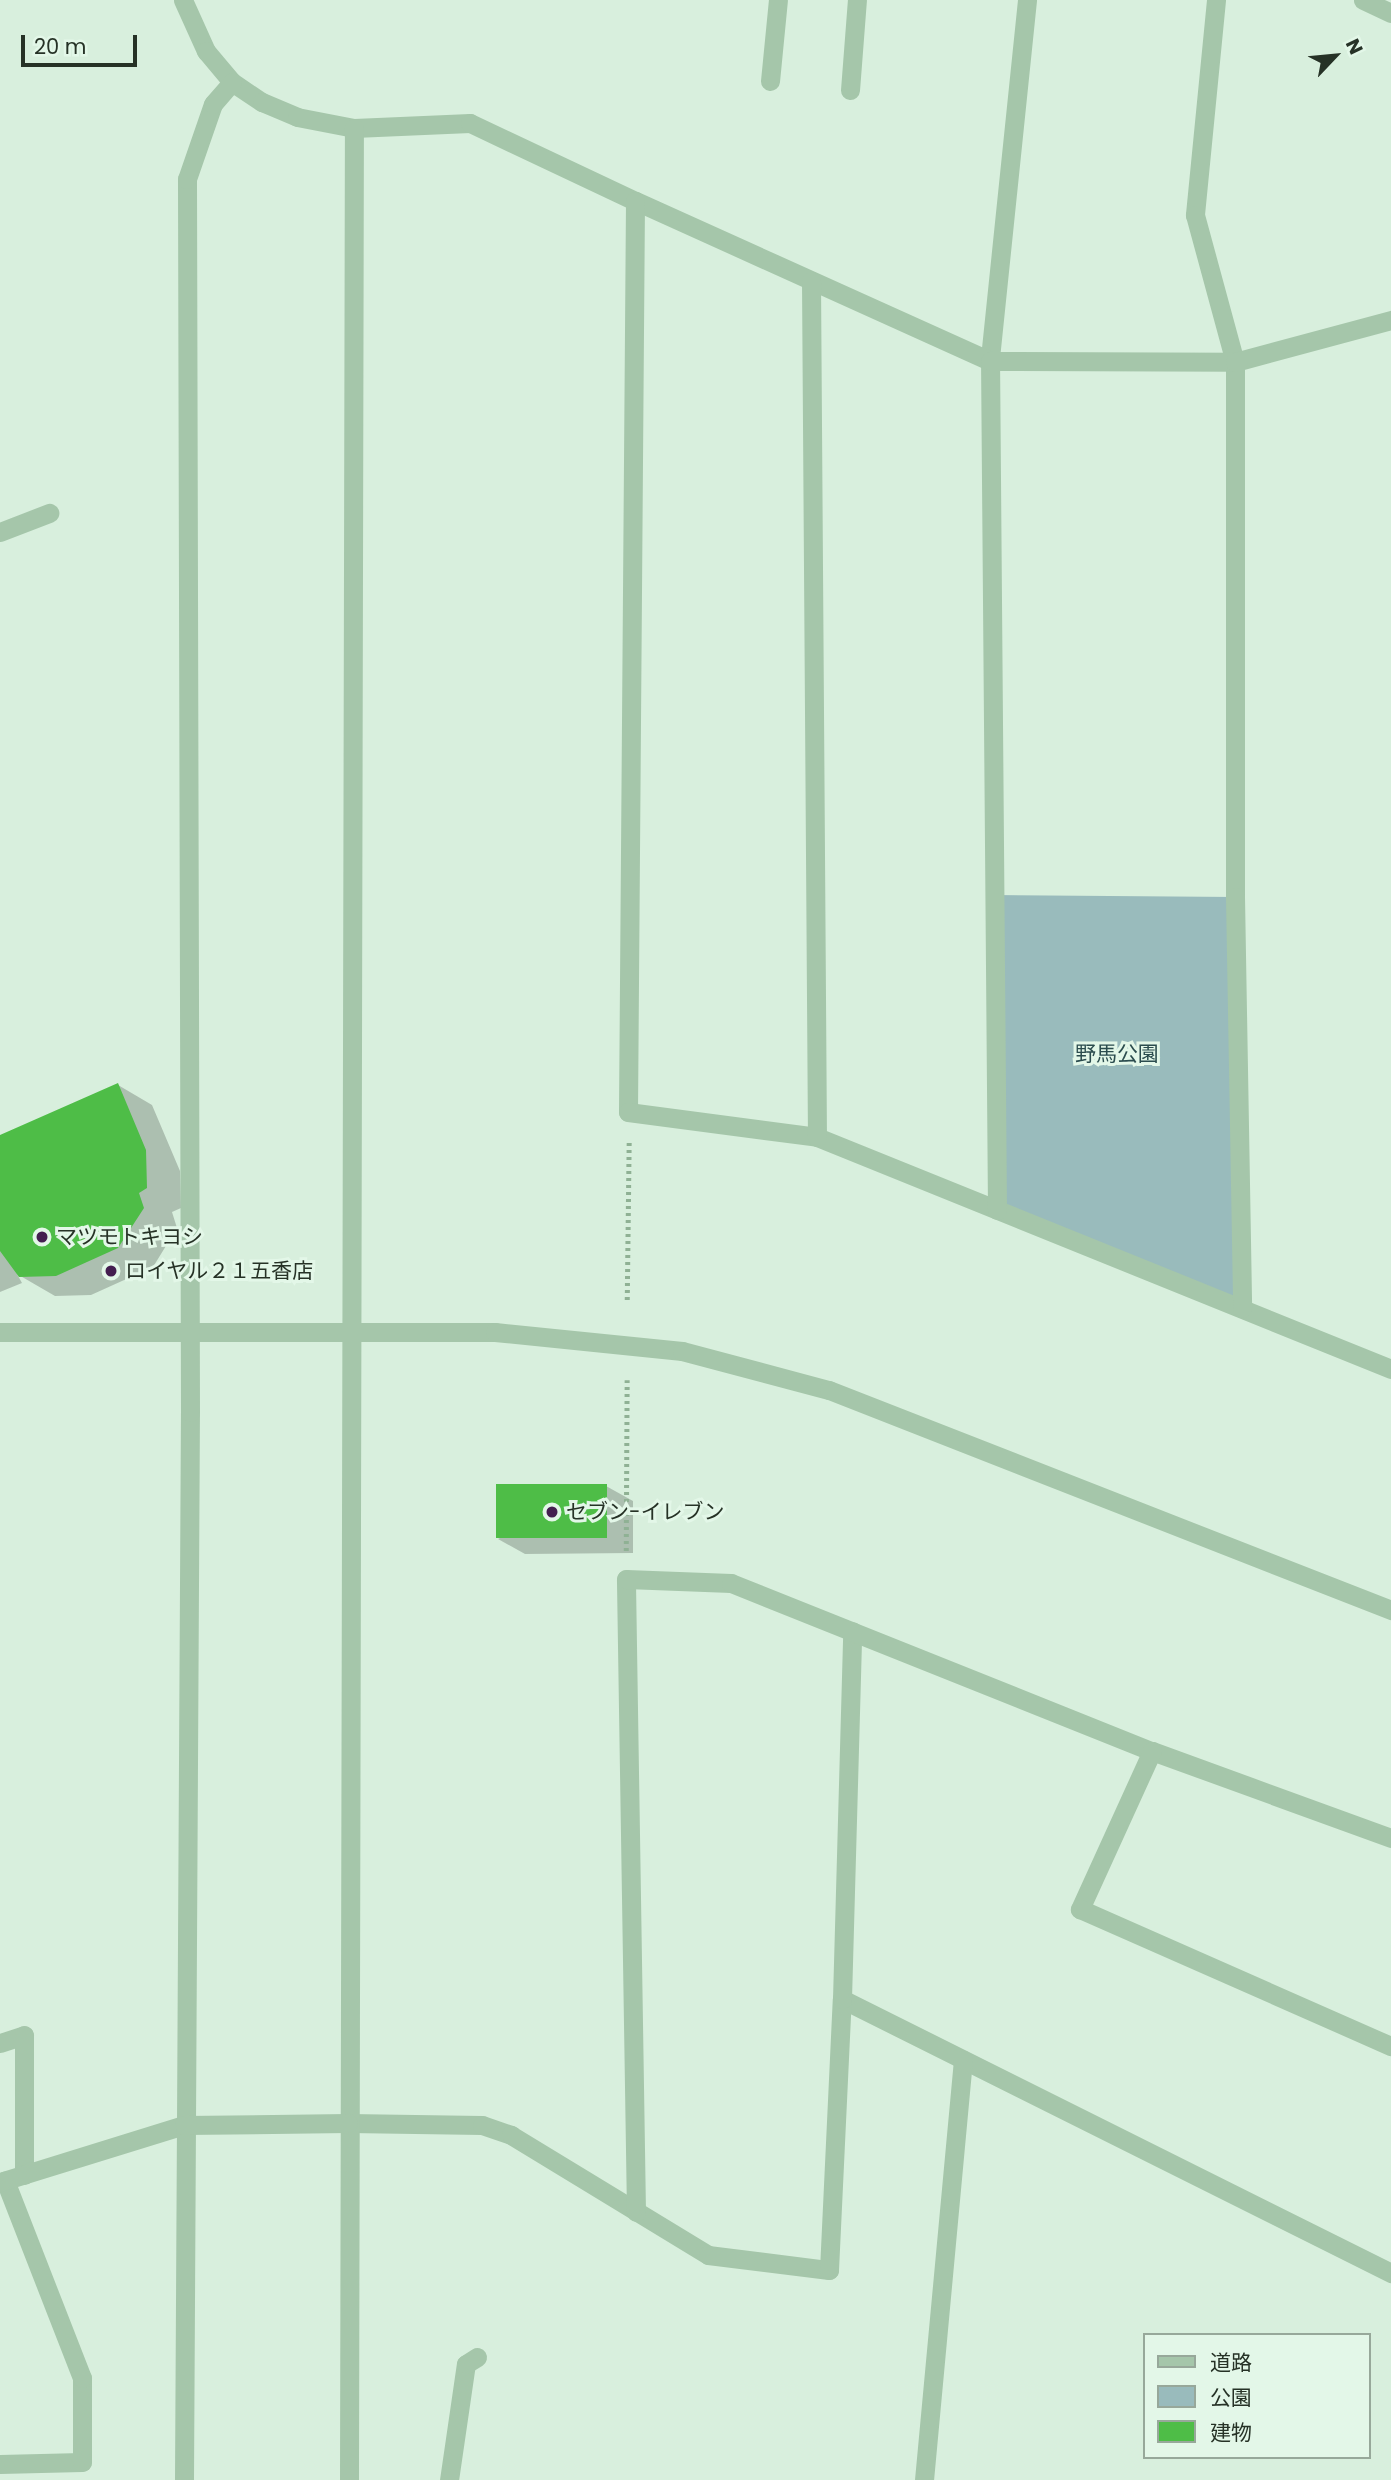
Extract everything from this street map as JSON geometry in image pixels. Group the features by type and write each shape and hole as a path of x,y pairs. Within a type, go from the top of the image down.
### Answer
{"street":[{"path":"183,0 206,51 232,82 262,102 297,117 354,128 470,123 635,201 990,361 1235,362 1391,320"},
{"path":"770,81 778,0"},
{"path":"850,90 856,0"},
{"path":"997,1210 990,361 1027,0"},
{"path":"1216,0 1195,215 1235,362 1235,897 1242,1308"},
{"path":"1363,0 1391,13"},
{"path":"184,2480 189,1330 187,179 213,104 232,82"},
{"path":"349,2480 354,128"},
{"path":"635,201 628,1112 817,1137 1391,1369"},
{"path":"811,281 817,1137"},
{"path":"0,532 49,513"},
{"path":"0,1332 495,1332 628,1343 682,1351 829,1390 1391,1610"},
{"path":"636,2212 626,1578 731,1583 1153,1751 1391,1838"},
{"path":"10,2179 184,2125 482,2125 511,2135 708,2255 829,2270 842,1999 852,1631"},
{"path":"1153,1751 1080,1909 1391,2046"},
{"path":"842,1999 1391,2273"},
{"path":"0,2043 24,2035 10,2179 82,2378 82,2462 0,2463"},
{"path":"924,2480 963,2060"},
{"path":"449,2480 466,2364 477,2357"}],"path":[{"path":"627,1300 628,1112"},
{"path":"626,1578 627,1380"}],"green space":[{"name":"野馬公園","path":"994,895 1235,897 1242,1308 997,1210"}],"building":[{"path":"118,1083 146,1150 147,1188 139,1193 144,1208 118,1248 56,1276 19,1277 0,1251 0,1135"},
{"name":"セブン-イレブン","path":"496,1484 607,1484 607,1538 496,1538"}],"place":[{"name":"マツモトキヨシ","path":"42,1237"},
{"name":"ロイヤル２１五香店","path":"111,1271"},
{"name":"セブン-イレブン","path":"552,1512"}]}
